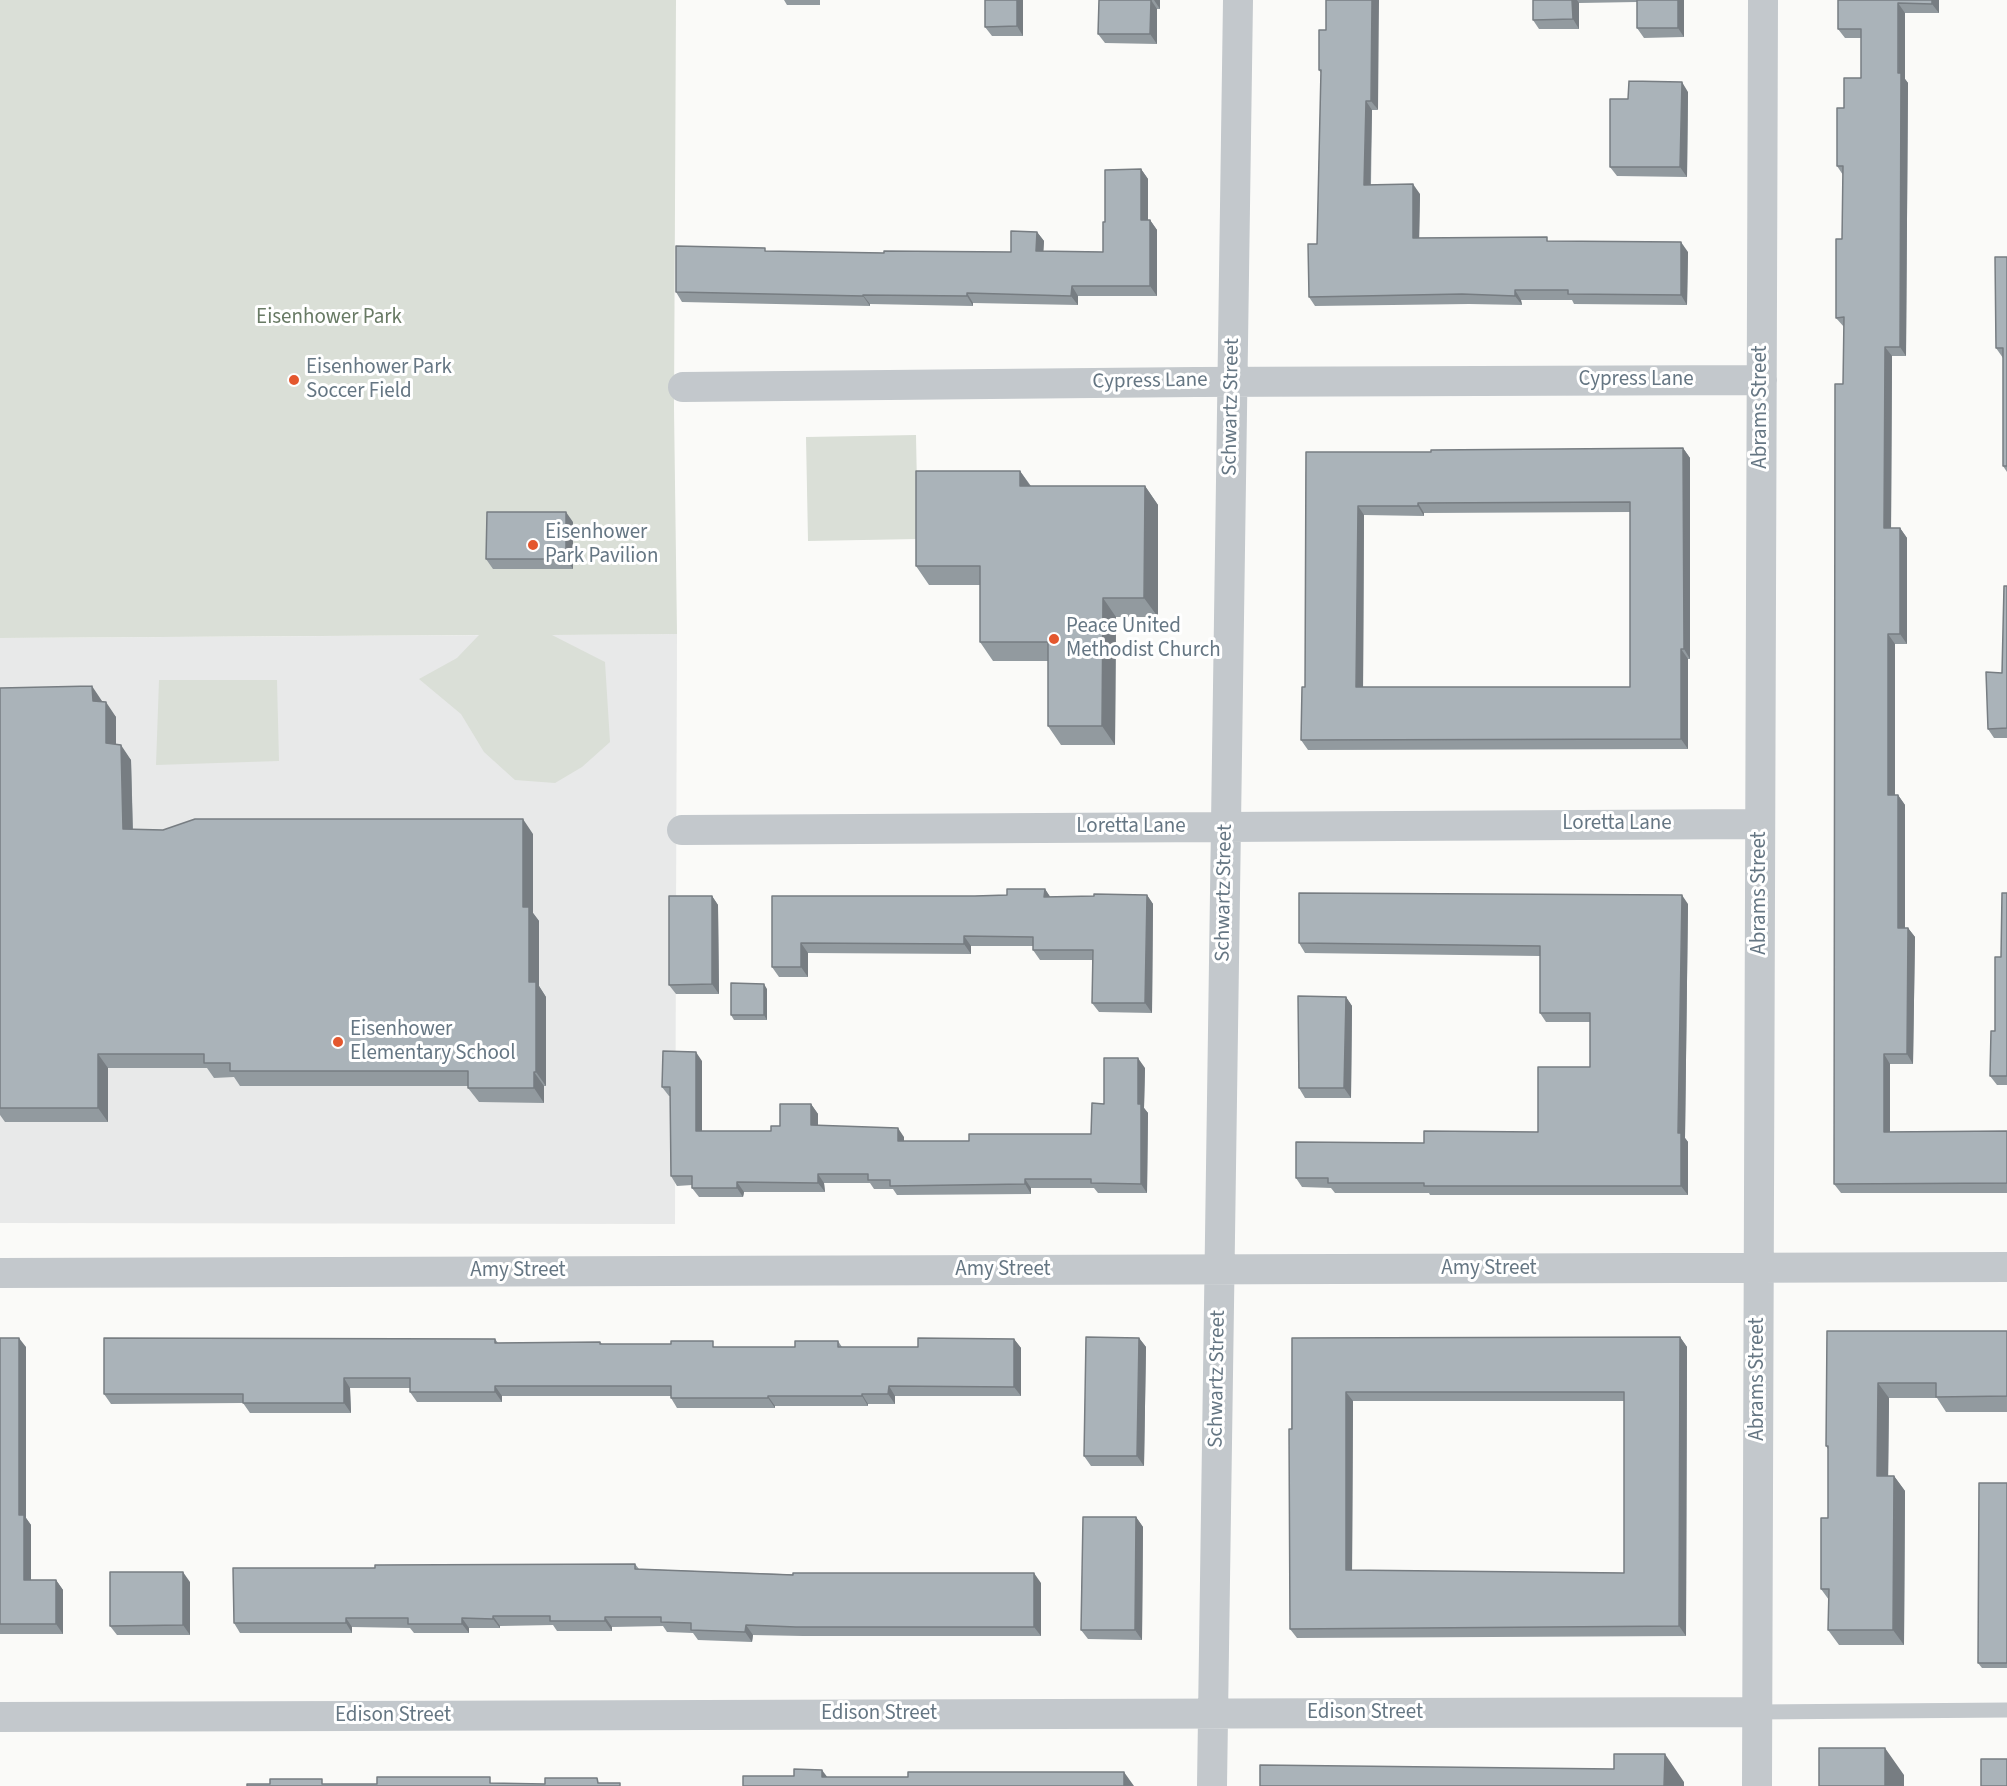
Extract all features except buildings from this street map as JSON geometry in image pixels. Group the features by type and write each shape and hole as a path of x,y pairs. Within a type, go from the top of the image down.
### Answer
{"street":[{"name":"Schwartz Street","path":"1212,1786 1238,0"},
{"name":"Abrams Street","path":"1757,1786 1763,0"},
{"name":"Cypress Lane","path":"683,387 1232,381 1762,380"},
{"name":"Loretta Lane","path":"682,830 1760,824"},
{"name":"Amy Street","path":"0,1272 2007,1267"},
{"name":"Edison Street","path":"0,1717 1757,1712"}],"lane":[{"path":"1757,1712 2007,1710"}],"shaded area":[{"name":"Eisenhower Elementary School","path":"677,634 675,1224 0,1223 0,638"}],"green space":[{"name":"Eisenhower Park","path":"0,0 676,0 674,408 677,634 552,635 605,662 610,742 582,767 555,783 515,780 484,752 461,714 419,679 457,658 479,635 0,638"},
{"path":"916,435 918,539 808,541 806,437"},
{"path":"159,680 277,680 279,761 156,765"}],"place":[{"name":"Eisenhower Park Soccer Field","path":"294,380"},
{"name":"Eisenhower Park Pavilion","path":"533,545"},
{"name":"Peace United Methodist Church","path":"1054,639"},
{"name":"Eisenhower Elementary School","path":"338,1042"}]}
